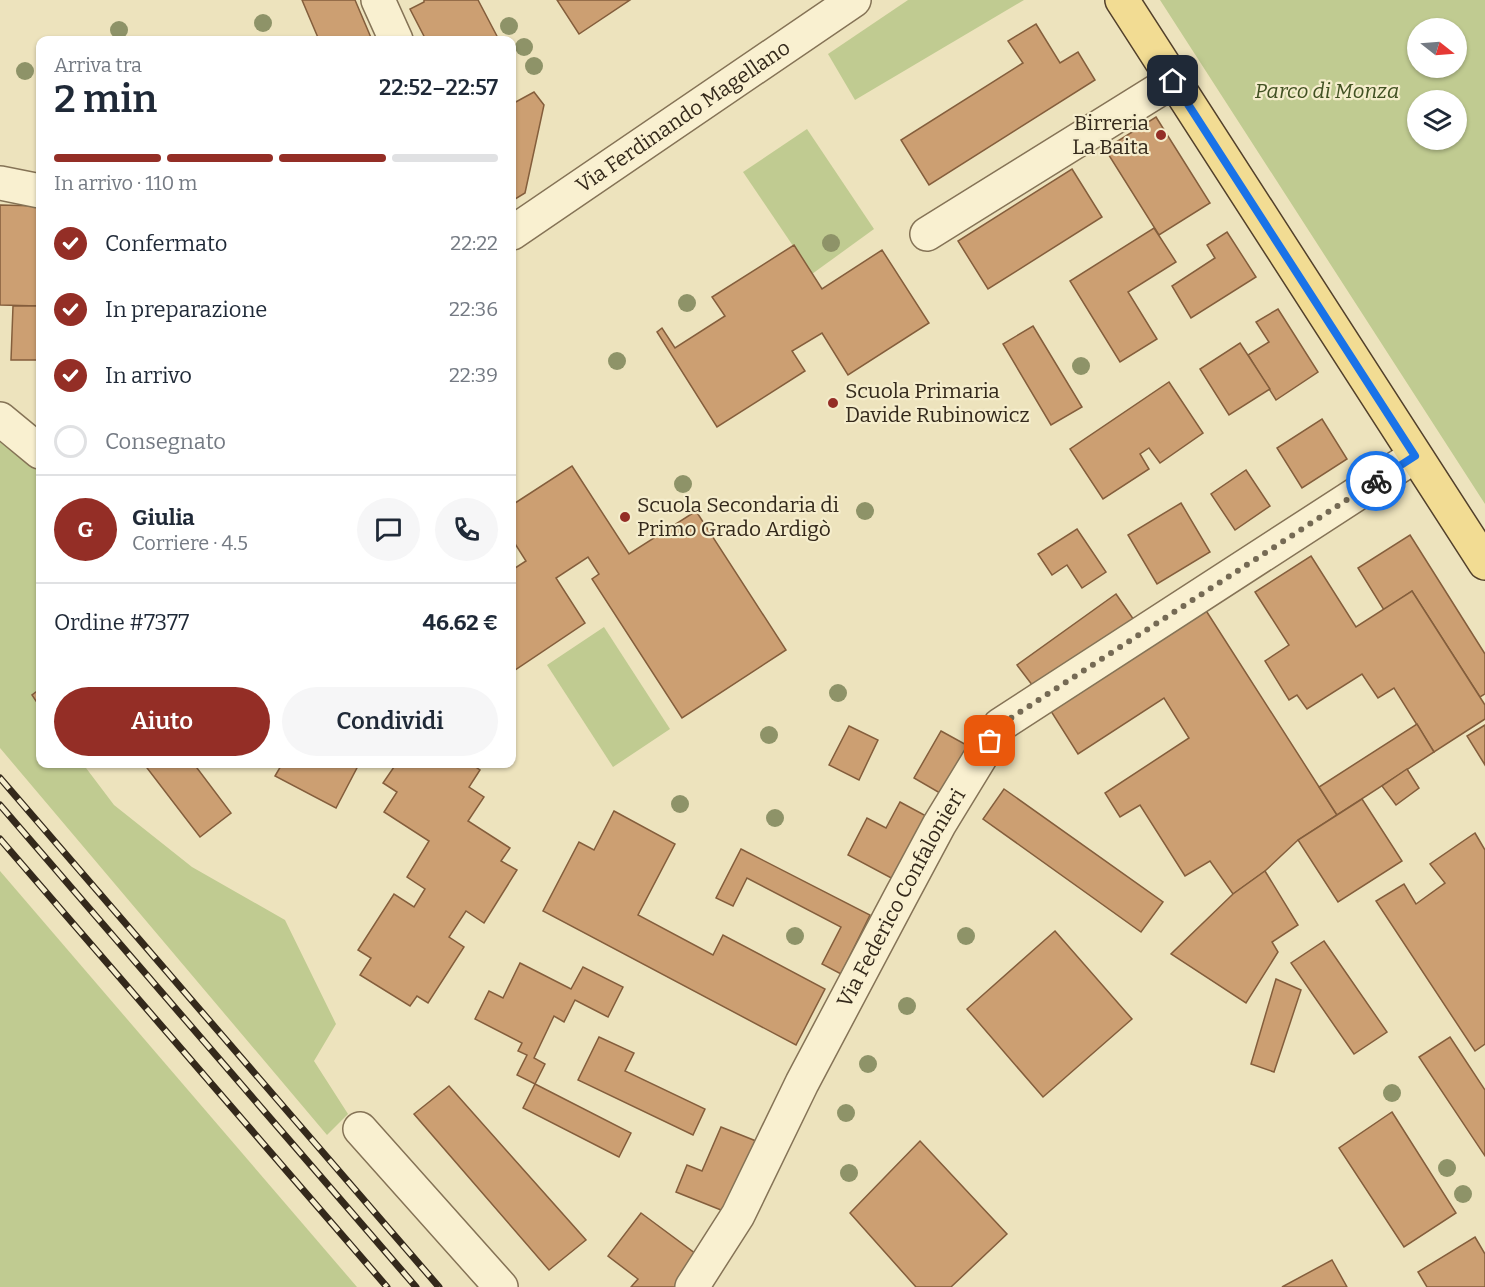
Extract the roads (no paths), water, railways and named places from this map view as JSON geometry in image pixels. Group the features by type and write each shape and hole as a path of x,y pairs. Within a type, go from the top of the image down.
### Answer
{"main road":[{"path":"1122,0 1485,563"}],"street":[{"path":"378,0 394,36"},
{"name":"Via Ferdinando Magellano","path":"516,229 854,0"},
{"path":"927,234 1173,81"},
{"path":"0,183 36,191"},
{"path":"0,419 36,449"},
{"name":"Via Federico Confalonieri","path":"692,1287 738,1215 802,1083 939,825 1000,725 1415,456"},
{"path":"360,1129 501,1287"}],"railway":[{"path":"0,778 439,1287"},
{"path":"0,805 416,1287"},
{"path":"0,839 387,1287"}],"place":[{"name":"Birreria La Baita","path":"1161,135"},
{"name":"Scuola Primaria Davide Rubinowicz","path":"833,403"},
{"name":"Scuola Secondaria di Primo Grado Ardigò","path":"625,517"}],"park label":[{"name":"Parco di Monza","path":"1327,91"}]}
